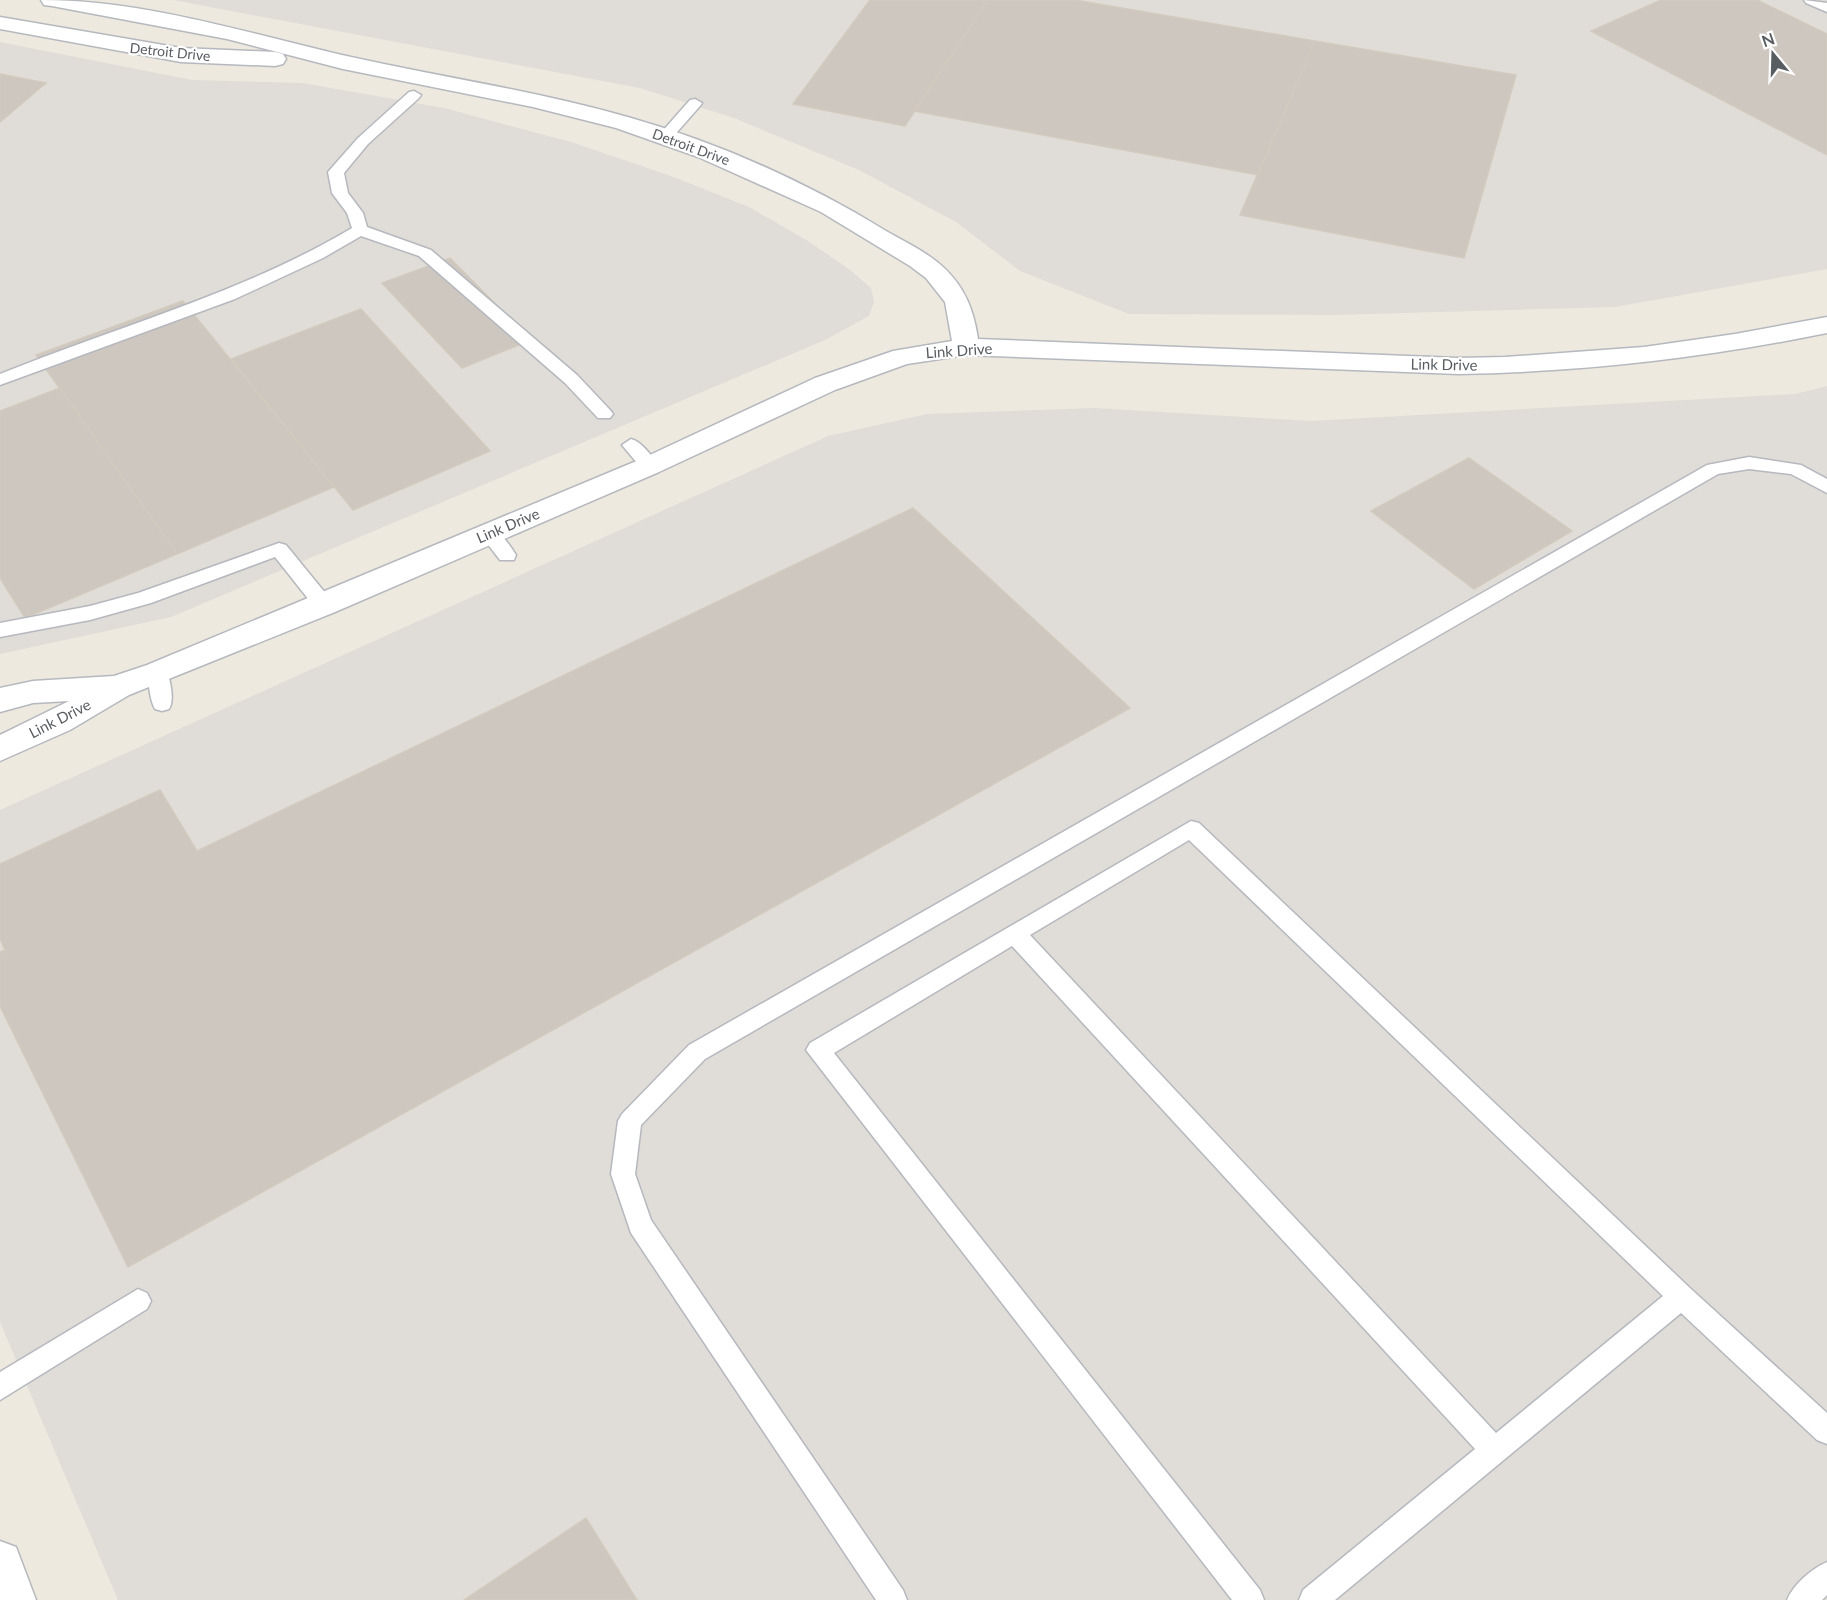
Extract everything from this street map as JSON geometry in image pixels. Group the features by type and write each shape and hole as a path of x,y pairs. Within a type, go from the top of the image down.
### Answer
{"street":[{"name":"Detroit Drive","path":"52,0 227,33 343,62 534,100 665,136 789,187 830,207 919,261 935,273 957,301 962,315 966,347"},
{"name":"Detroit Drive","path":"0,23 181,55 343,62"},
{"name":"Link Drive","path":"0,749 59,722 118,687 324,605 489,534 640,455 857,372 913,355 966,347 1458,366 1518,366 1648,356 1827,325"},
{"name":"Link Drive","path":"0,699 33,693 118,687"},
{"path":"0,1563 14,1600"}],"lane":[{"path":"1811,0 1827,8"},
{"path":"360,231 355,213 340,193 336,172 363,141 414,95"},
{"path":"665,136 695,103"},
{"path":"0,380 233,294 296,267 360,231 425,253 571,379 604,414"},
{"path":"893,1600 640,1225 623,1174 630,1121 697,1052 1713,469 1749,462 1795,469 1827,488"},
{"path":"489,534 507,555"},
{"path":"0,630 90,613 144,598 279,549 324,605"},
{"path":"158,673 162,704"},
{"path":"1250,1600 818,1050 1191,830 1682,1297 1827,1431"},
{"path":"1015,934 1495,1451"},
{"path":"1313,1600 1682,1297"},
{"path":"0,1387 138,1302"},
{"path":"1801,1600 1827,1576"}],"shaded area":[{"path":"173,0 1827,0 1827,269 1615,307 1334,315 1129,314 1020,271 956,222 859,170 734,118 640,88"},
{"path":"0,42 192,80 303,83 444,108 571,142 671,176 749,207 808,241 850,270 871,288 874,302 869,316 825,340 171,617 0,654"},
{"path":"1827,386 1827,1600 118,1600 0,1322 0,810 828,436 927,414 1095,408 1311,421 1795,394"}],"building":[{"path":"870,0 988,0 905,126 793,104"},
{"path":"988,0 1075,0 1315,41 1258,175 914,111"},
{"path":"1661,0 1757,0 1827,34 1827,155 1591,31"},
{"path":"1315,41 1516,75 1464,258 1240,215"},
{"path":"0,74 46,83 0,122"},
{"path":"450,258 531,340 462,368 382,283"},
{"path":"183,301 334,487 177,554 36,355"},
{"path":"361,309 490,451 353,510 231,359"},
{"path":"60,388 177,554 25,618 0,578 0,411"},
{"path":"1469,458 1572,531 1474,589 1371,511"},
{"path":"913,508 1130,708 128,1267 0,1006 0,952 5,950 0,939 0,864 160,790 197,851"},
{"path":"586,1518 637,1600 464,1600"}]}
